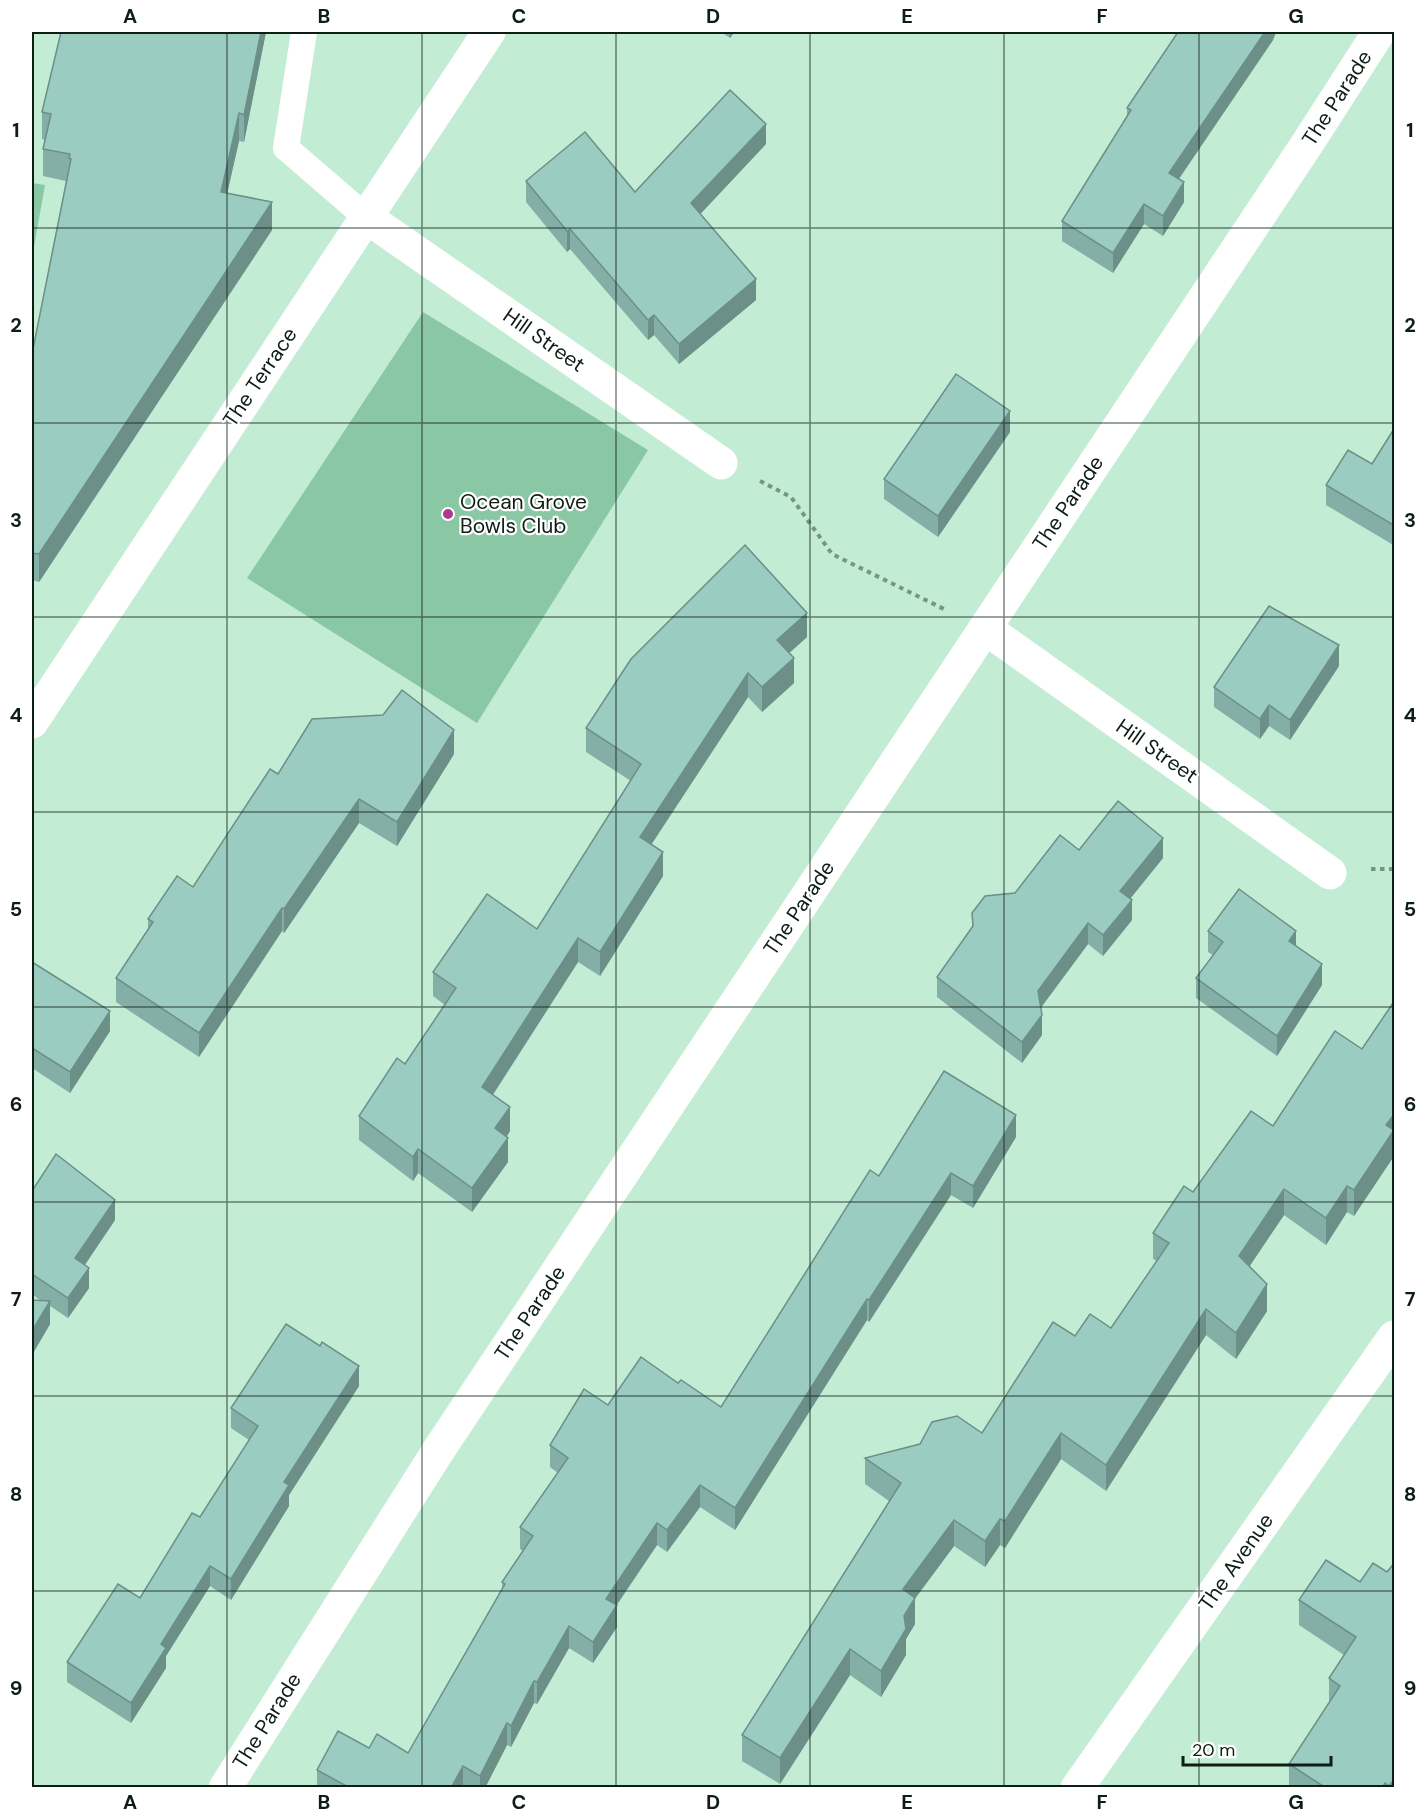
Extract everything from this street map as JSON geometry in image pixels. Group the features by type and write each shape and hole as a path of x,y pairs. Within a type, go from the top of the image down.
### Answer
{"street":[{"name":"The Terrace","path":"32,722 489,32"},
{"name":"The Parade","path":"225,1788 445,1442 1309,141 1379,32"},
{"name":"Hill Street","path":"366,217 721,463"},
{"name":"Hill Street","path":"985,628 1330,873"},
{"name":"The Avenue","path":"1077,1788 1395,1337"}],"lane":[{"path":"304,32 286,148 366,217"}],"path":[{"path":"721,463 791,496 832,554 985,628"}],"green space":[{"path":"32,183 45,185 32,258"},
{"name":"Ocean Grove Bowls Club","path":"423,312 648,450 477,723 247,578"}],"building":[{"path":"61,32 261,32 244,115 239,113 221,192 272,202 39,554 32,553 32,354 71,159 70,154 43,149 51,114 42,112"},
{"path":"1178,32 1265,32 1169,173 1184,182 1163,216 1144,204 1113,253 1062,221 1131,110 1127,108"},
{"path":"730,90 766,124 691,203 756,279 679,344 654,315 648,320 570,229 567,231 526,181 585,132 635,192"},
{"path":"956,374 1010,411 938,516 884,479"},
{"path":"1392,432 1395,433 1395,526 1326,485 1348,450 1372,464"},
{"path":"745,545 807,613 777,640 794,658 762,687 748,673 640,837 663,852 600,952 578,938 482,1087 510,1107 495,1128 508,1138 472,1188 418,1149 413,1157 359,1116 397,1058 405,1064 456,988 433,972 487,894 537,929 641,764 586,728 631,659"},
{"path":"1269,606 1339,645 1290,720 1269,705 1260,719 1214,687"},
{"path":"402,690 454,730 397,822 359,799 284,909 282,908 199,1033 116,978 153,922 148,919 177,876 193,887 270,769 278,774 312,719 383,715"},
{"path":"1118,801 1163,838 1120,891 1132,900 1103,935 1088,923 1038,991 1042,1015 1022,1042 937,977 973,926 972,913 985,896 1015,893 1060,835 1079,850"},
{"path":"1239,889 1296,931 1289,941 1322,964 1277,1036 1196,978 1223,942 1208,931"},
{"path":"32,962 110,1011 70,1072 32,1048"},
{"path":"1395,1000 1395,1113 1386,1125 1394,1130 1354,1190 1347,1186 1326,1218 1284,1189 1239,1256 1267,1284 1236,1333 1206,1309 1106,1465 1061,1433 1005,1521 1000,1519 985,1541 954,1520 903,1589 915,1598 904,1616 906,1629 881,1671 850,1649 780,1758 742,1735 901,1483 865,1458 920,1444 932,1422 957,1416 982,1433 1053,1322 1075,1336 1090,1314 1111,1328 1169,1243 1153,1233 1184,1186 1193,1192 1251,1111 1273,1126 1335,1031 1362,1049"},
{"path":"944,1071 1016,1115 973,1186 951,1173 869,1300 867,1299 735,1508 700,1485 667,1530 657,1523 606,1599 617,1605 593,1642 569,1626 537,1682 534,1681 511,1726 507,1723 480,1776 463,1766 451,1788 350,1788 317,1770 338,1731 369,1748 377,1734 408,1753 505,1584 502,1582 533,1536 520,1527 568,1458 550,1445 584,1389 608,1405 641,1357 678,1383 681,1380 721,1407 870,1170 879,1176"},
{"path":"56,1154 115,1200 75,1258 89,1268 68,1298 32,1274 32,1191"},
{"path":"32,1300 50,1301 32,1331"},
{"path":"286,1324 320,1346 322,1342 359,1366 284,1482 289,1485 231,1579 210,1566 161,1644 166,1648 131,1703 67,1662 118,1584 140,1598 192,1513 200,1517 258,1426 231,1408"},
{"path":"1326,1560 1360,1582 1373,1563 1387,1572 1395,1562 1395,1778 1389,1786 1385,1783 1382,1788 1326,1788 1289,1764 1340,1686 1329,1678 1356,1637 1299,1600"}],"place":[{"name":"Ocean Grove Bowls Club","path":"448,514"}]}
